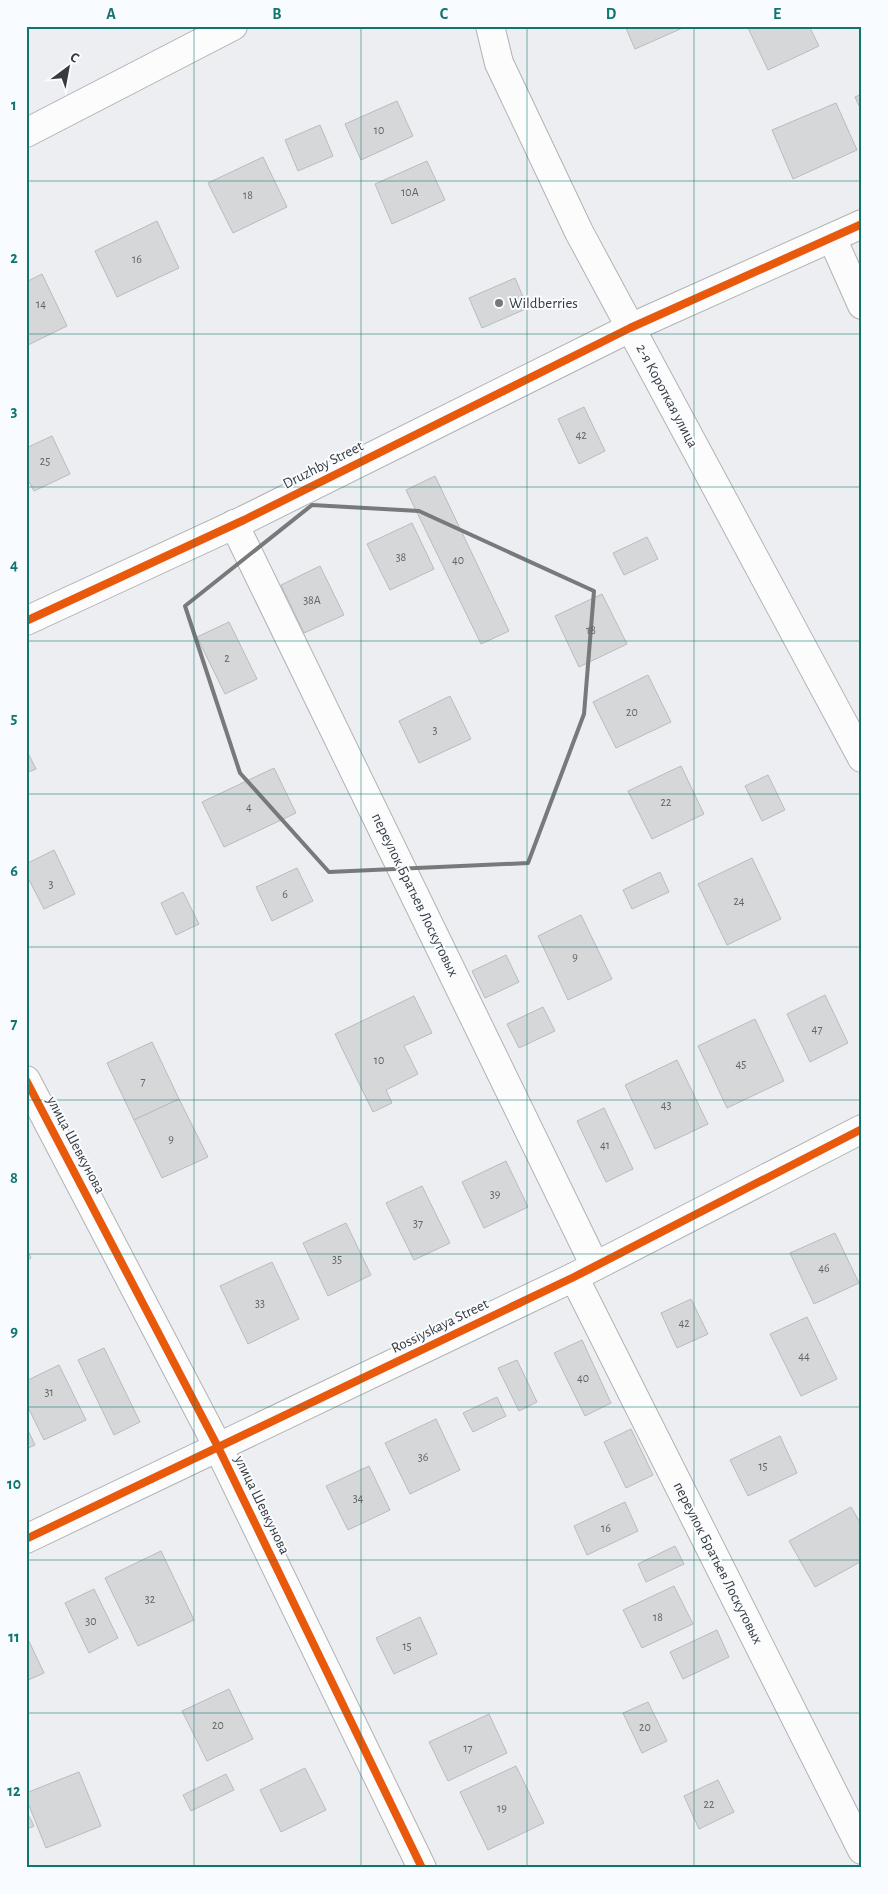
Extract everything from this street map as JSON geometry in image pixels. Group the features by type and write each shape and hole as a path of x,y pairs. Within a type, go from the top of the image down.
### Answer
{"street":[{"path":"26,133 233,26"},
{"name":"2-я Короткая улица","path":"490,26 499,63 578,232 862,758"},
{"name":"Druzhby Street","path":"26,621 234,524 630,328 862,224"},
{"path":"832,238 862,305"},
{"name":"переулок Братьев Лоскутовых","path":"234,524 584,1272 862,1850"},
{"name":"улица Шевкунова","path":"26,1080 218,1447 422,1868"},
{"name":"Rossiyskaya Street","path":"26,1539 584,1272 862,1129"}],"highlighted area":[{"path":"312,505 419,511 594,591 584,714 528,863 329,872 240,773 185,606"}],"building":[{"path":"625,26 687,26 635,49"},
{"path":"747,26 809,26 819,46 768,70"},
{"path":"862,94 862,112 855,97"},
{"path":"397,101 413,136 361,160 345,124"},
{"path":"836,103 857,150 793,179 772,130"},
{"path":"320,125 333,156 298,171 285,140"},
{"path":"263,157 287,207 233,233 208,183"},
{"path":"427,161 445,200 392,224 375,184"},
{"path":"157,221 179,268 117,297 95,251"},
{"path":"42,274 67,326 26,346 26,282"},
{"name":"Wildberries","path":"515,278 528,308 482,328 469,298"},
{"path":"584,407 605,451 579,464 558,419"},
{"path":"52,436 70,474 34,491 26,476 26,448"},
{"path":"435,476 509,631 481,644 406,490"},
{"path":"412,523 434,569 390,590 367,544"},
{"path":"647,537 658,559 624,575 613,553"},
{"path":"320,566 344,615 304,633 281,585"},
{"path":"602,594 627,644 579,667 555,616"},
{"path":"229,622 257,679 225,694 197,637"},
{"path":"648,675 671,722 616,748 593,702"},
{"path":"450,696 471,739 419,763 399,721"},
{"path":"26,749 36,769 26,773"},
{"path":"681,766 704,814 652,839 628,791"},
{"path":"274,768 296,813 224,847 202,802"},
{"path":"768,775 785,810 762,821 745,786"},
{"path":"54,850 75,894 44,909 26,874 26,864"},
{"path":"752,858 781,919 727,945 698,884"},
{"path":"297,868 313,901 272,921 256,887"},
{"path":"660,872 669,892 632,909 623,890"},
{"path":"183,892 199,924 176,935 161,903"},
{"path":"581,915 612,979 568,1000 538,936"},
{"path":"506,955 519,982 485,998 472,971"},
{"path":"825,995 848,1043 810,1062 787,1014"},
{"path":"414,996 432,1033 404,1046 418,1074 386,1090 392,1103 373,1112 335,1034"},
{"path":"543,1007 555,1031 519,1048 507,1024"},
{"path":"755,1019 784,1081 727,1108 698,1046"},
{"path":"152,1042 179,1099 134,1120 107,1063"},
{"path":"677,1060 708,1124 655,1149 625,1085"},
{"path":"179,1099 208,1157 162,1178 134,1120"},
{"path":"604,1108 633,1169 606,1182 577,1121"},
{"path":"506,1161 528,1207 484,1228 462,1182"},
{"path":"422,1186 450,1243 414,1260 386,1203"},
{"path":"346,1223 371,1275 328,1296 303,1243"},
{"path":"835,1233 859,1283 814,1304 790,1253"},
{"path":"26,1247 31,1258 26,1261"},
{"path":"272,1262 299,1319 248,1344 220,1286"},
{"path":"691,1299 708,1334 677,1348 661,1313"},
{"path":"807,1317 837,1379 801,1396 770,1334"},
{"path":"582,1340 611,1403 585,1416 554,1353"},
{"path":"104,1348 140,1422 114,1435 78,1360"},
{"path":"517,1360 537,1402 519,1411 498,1368"},
{"path":"59,1365 86,1420 44,1440 26,1403 26,1381"},
{"path":"497,1397 506,1416 473,1432 463,1413"},
{"path":"436,1419 460,1470 410,1494 385,1443"},
{"path":"26,1426 35,1445 26,1449"},
{"path":"631,1429 653,1475 626,1488 604,1442"},
{"path":"780,1436 797,1473 748,1496 730,1460"},
{"path":"369,1466 390,1510 348,1530 326,1486"},
{"path":"625,1502 638,1531 587,1555 574,1526"},
{"path":"851,1507 862,1526 862,1561 815,1587 789,1541"},
{"path":"675,1546 684,1564 646,1582 638,1564"},
{"path":"161,1551 194,1620 138,1646 105,1578"},
{"path":"674,1586 693,1624 642,1648 623,1610"},
{"path":"94,1589 118,1638 89,1653 65,1603"},
{"path":"420,1617 437,1654 394,1674 376,1638"},
{"path":"717,1630 729,1657 683,1679 670,1652"},
{"path":"26,1635 44,1673 26,1681"},
{"path":"229,1689 253,1739 207,1761 182,1711"},
{"path":"648,1702 667,1741 642,1753 623,1713"},
{"path":"489,1714 507,1753 448,1781 429,1742"},
{"path":"516,1766 544,1823 488,1850 460,1792"},
{"path":"305,1768 326,1810 281,1832 260,1790"},
{"path":"79,1772 101,1826 46,1848 26,1798 26,1793"},
{"path":"226,1774 234,1790 191,1811 183,1795"},
{"path":"718,1780 734,1812 699,1829 684,1796"},
{"path":"26,1810 34,1826 26,1830"}],"cycle path":[{"path":"26,621 244,520 630,328 862,224"},
{"path":"26,1080 218,1447 422,1868"},
{"path":"26,1539 574,1277 862,1129"}],"place":[{"name":"Wildberries","path":"499,303"}]}
